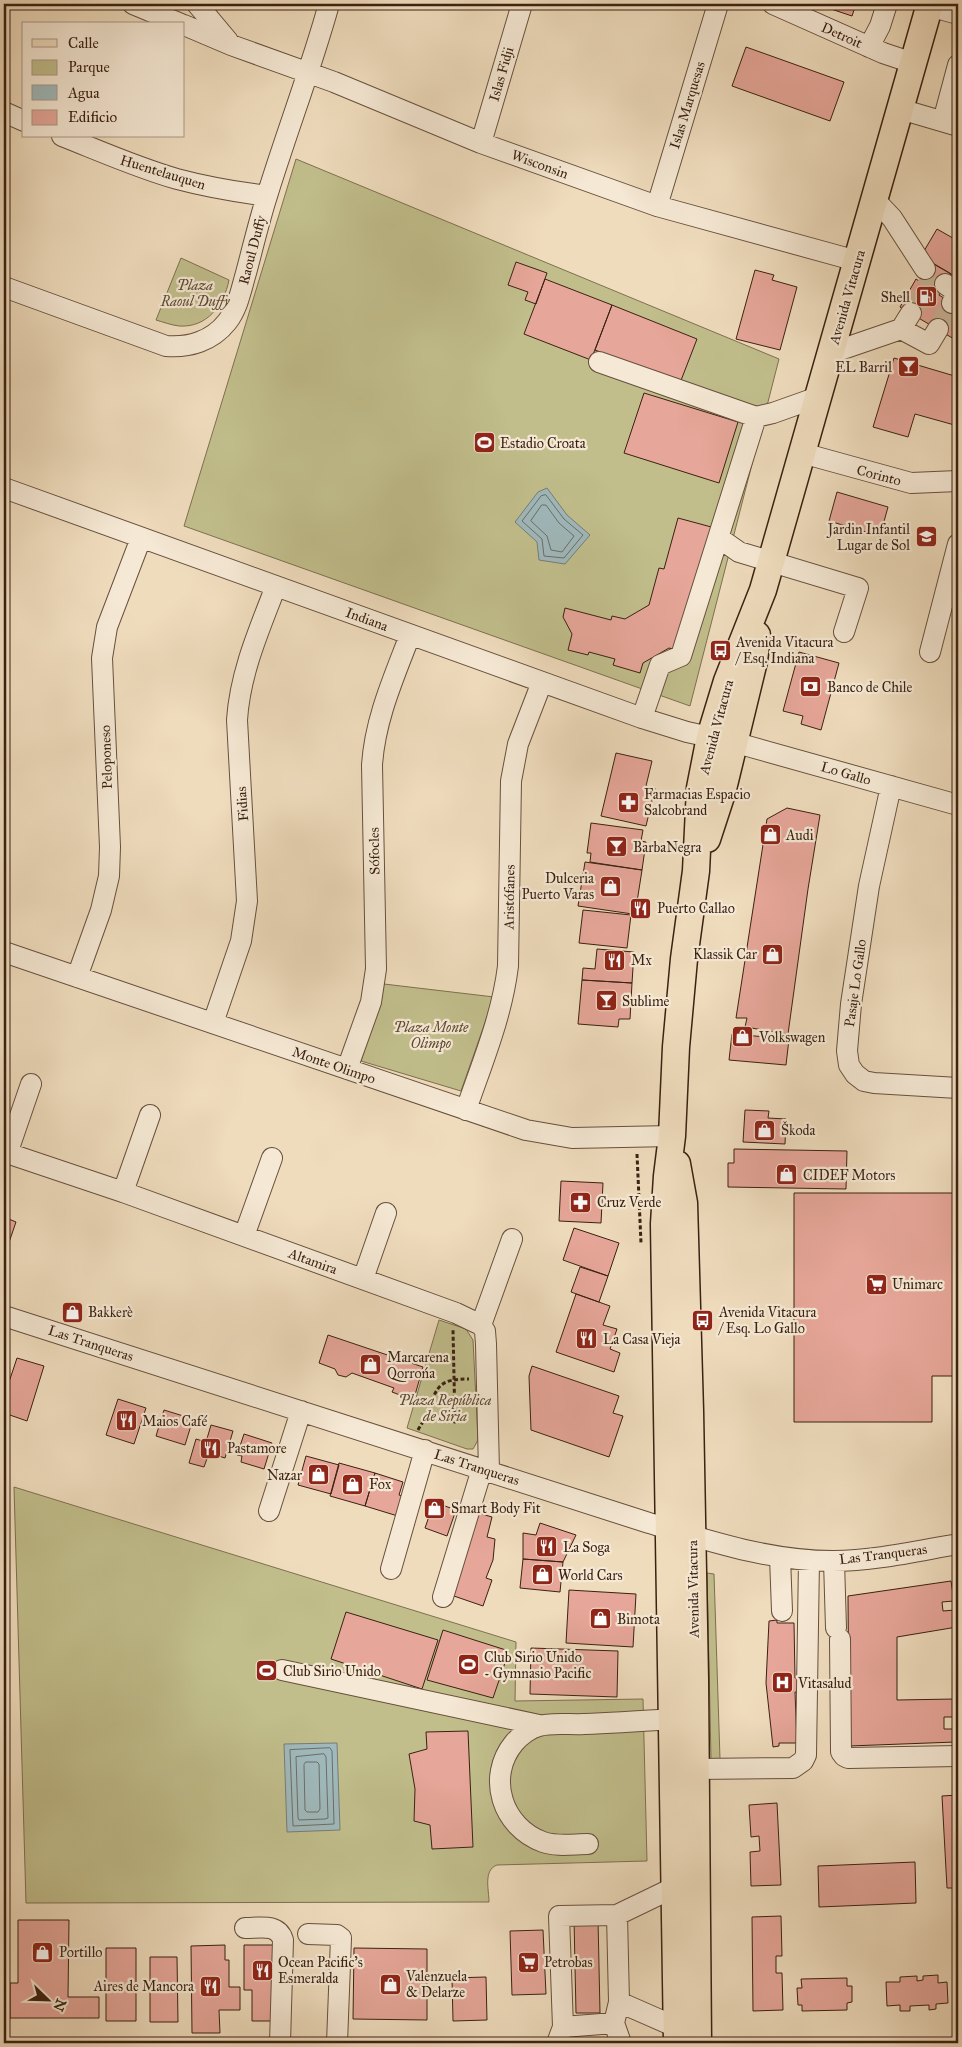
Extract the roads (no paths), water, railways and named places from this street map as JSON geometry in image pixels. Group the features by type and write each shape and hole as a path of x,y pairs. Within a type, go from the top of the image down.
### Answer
{"main road":[{"name":"Avenida Vitacura","path":"698,2043 696,1769 680,1532 664,1224 672,1136 678,1018 684,959 696,871 722,793 722,739 754,661 763,590 929,5"},
{"name":"Avenida Vitacura","path":"676,2035 672,1719 680,1532"}],"street":[{"name":"Wisconsin","path":"133,4 177,22"},
{"path":"197,4 231,45"},
{"name":"Raoul Duffy","path":"4,287 166,346 177,347 198,343 218,332 233,313 267,196 309,72 329,4"},
{"name":"Islas Fidji","path":"481,143 522,4"},
{"name":"Islas Marquesas","path":"656,206 718,4"},
{"name":"Detroit","path":"773,4 869,47 913,63"},
{"path":"869,47 880,26 887,4"},
{"path":"929,5 958,14"},
{"name":"Wisconsin","path":"185,25 231,45 309,72 481,143 656,206 857,261"},
{"path":"900,109 951,124 958,65"},
{"path":"4,112 22,120"},
{"name":"Huentelauquen","path":"67,138 142,168 176,178 214,188 267,196"},
{"path":"874,199 892,218 924,268"},
{"path":"946,284 958,293 952,303"},
{"path":"831,353 906,321 929,344 938,329"},
{"path":"599,362 756,417 773,413 818,396"},
{"path":"642,718 660,665 681,656 756,417"},
{"name":"Corinto","path":"802,453 911,484 958,481"},
{"name":"Indiana","path":"4,490 642,718 687,732 722,739"},
{"name":"Peloponeso","path":"77,977 106,893 110,869 102,667 104,642 141,538"},
{"path":"719,538 738,552 858,588 844,632"},
{"path":"930,652 958,544"},
{"name":"Fidias","path":"213,1023 241,941 248,901 238,734 239,698 248,661 276,586"},
{"name":"Sófocles","path":"347,1069 371,1002 376,969 373,748 383,709 410,635"},
{"name":"Aristófanes","path":"466,1110 501,1009 506,988 511,780 518,744 542,682"},
{"name":"Lo Gallo","path":"722,739 958,805"},
{"name":"Pasaje Lo Gallo","path":"892,786 864,915 851,1004 847,1051 849,1065 860,1078 874,1084 958,1088"},
{"name":"Monte Olimpo","path":"4,952 526,1130 562,1136 592,1138 672,1136"},
{"path":"5,1153 31,1084"},
{"path":"123,1192 150,1115"},
{"name":"Altamira","path":"5,1153 123,1192 456,1313 481,1325"},
{"path":"244,1236 272,1158"},
{"path":"363,1279 386,1213"},
{"path":"443,1597 486,1470 486,1344 485,1331 481,1325 512,1239"},
{"name":"Las Tranqueras","path":"4,1316 680,1532 750,1552 780,1557 834,1561 882,1557 958,1544"},
{"path":"269,1511 301,1411"},
{"path":"391,1568 424,1450"},
{"path":"780,1557 782,1611"},
{"path":"696,1769 793,1768 803,1761 806,1755 810,1560"},
{"path":"834,1561 841,1752 848,1758 958,1756"},
{"path":"282,1670 539,1726 672,1719"},
{"path":"539,1726 518,1739 503,1762 500,1786 507,1813 516,1824 531,1836 544,1842 588,1844"},
{"path":"614,2023 560,2035 560,1916 617,1915 674,1887"},
{"path":"617,1915 619,2002 614,2023 621,2043"},
{"path":"245,1928 275,1929 281,1933 283,1940 280,2043"},
{"path":"308,1934 336,1934 341,1938 338,2043"},
{"path":"619,2002 676,2035"}],"water":[{"path":"547,488 567,515 590,535 565,564 539,560 537,542 515,522 538,492"},
{"path":"337,1743 340,1830 287,1832 284,1744"}],"tunnel":[{"path":"911,313 933,275"},
{"path":"938,329 952,303"}],"place":[{"name":"Shell","path":"926,297"},
{"name":"EL Barril","path":"908,367"},
{"name":"Estadio Croata","path":"484,443"},
{"name":"Jardin Infantil Lugar de Sol","path":"926,537"},
{"name":"Avenida Vitacura / Esq. Indiana","path":"720,650"},
{"name":"Banco de Chile","path":"811,687"},
{"name":"Farmacias Espacio Salcobrand","path":"628,802"},
{"name":"Audi","path":"770,835"},
{"name":"BarbaNegra","path":"617,847"},
{"name":"Dulceria Puerto Varas","path":"610,886"},
{"name":"Puerto Callao","path":"641,908"},
{"name":"Klassik Car","path":"773,954"},
{"name":"Mx","path":"615,960"},
{"name":"Sublime","path":"606,1001"},
{"name":"Volkswagen","path":"743,1037"},
{"name":"Škoda","path":"765,1130"},
{"name":"CIDEF Motors","path":"787,1175"},
{"name":"Cruz Verde","path":"581,1202"},
{"name":"Unimarc","path":"876,1284"},
{"name":"Bakkerè","path":"72,1312"},
{"name":"Avenida Vitacura / Esq. Lo Gallo","path":"703,1320"},
{"name":"La Casa Vieja","path":"587,1339"},
{"name":"Marcarena Qorrońa","path":"371,1365"},
{"name":"Maios Café","path":"126,1421"},
{"name":"Pastamore","path":"211,1448"},
{"name":"Nazar","path":"318,1475"},
{"name":"Fox","path":"353,1484"},
{"name":"Smart Body Fit","path":"435,1508"},
{"name":"La Soga","path":"547,1547"},
{"name":"World Cars","path":"542,1575"},
{"name":"Bimota","path":"601,1619"},
{"name":"Club Sirio Unido - Gymnasio Pacific","path":"468,1665"},
{"name":"Club Sirio Unido","path":"267,1671"},
{"name":"Vitasalud","path":"782,1683"},
{"name":"Portillo","path":"43,1952"},
{"name":"Petrobas","path":"528,1962"},
{"name":"Ocean Pacific's Esmeralda","path":"262,1970"},
{"name":"Valenzuela & Delarze","path":"390,1984"},
{"name":"Aires de Mancora","path":"210,1986"}],"park label":[{"name":"Plaza Raoul Duffy","path":"195,294"},
{"name":"Plaza Monte Olimpo","path":"431,1036"},
{"name":"Plaza República de Siria","path":"445,1408"}]}
